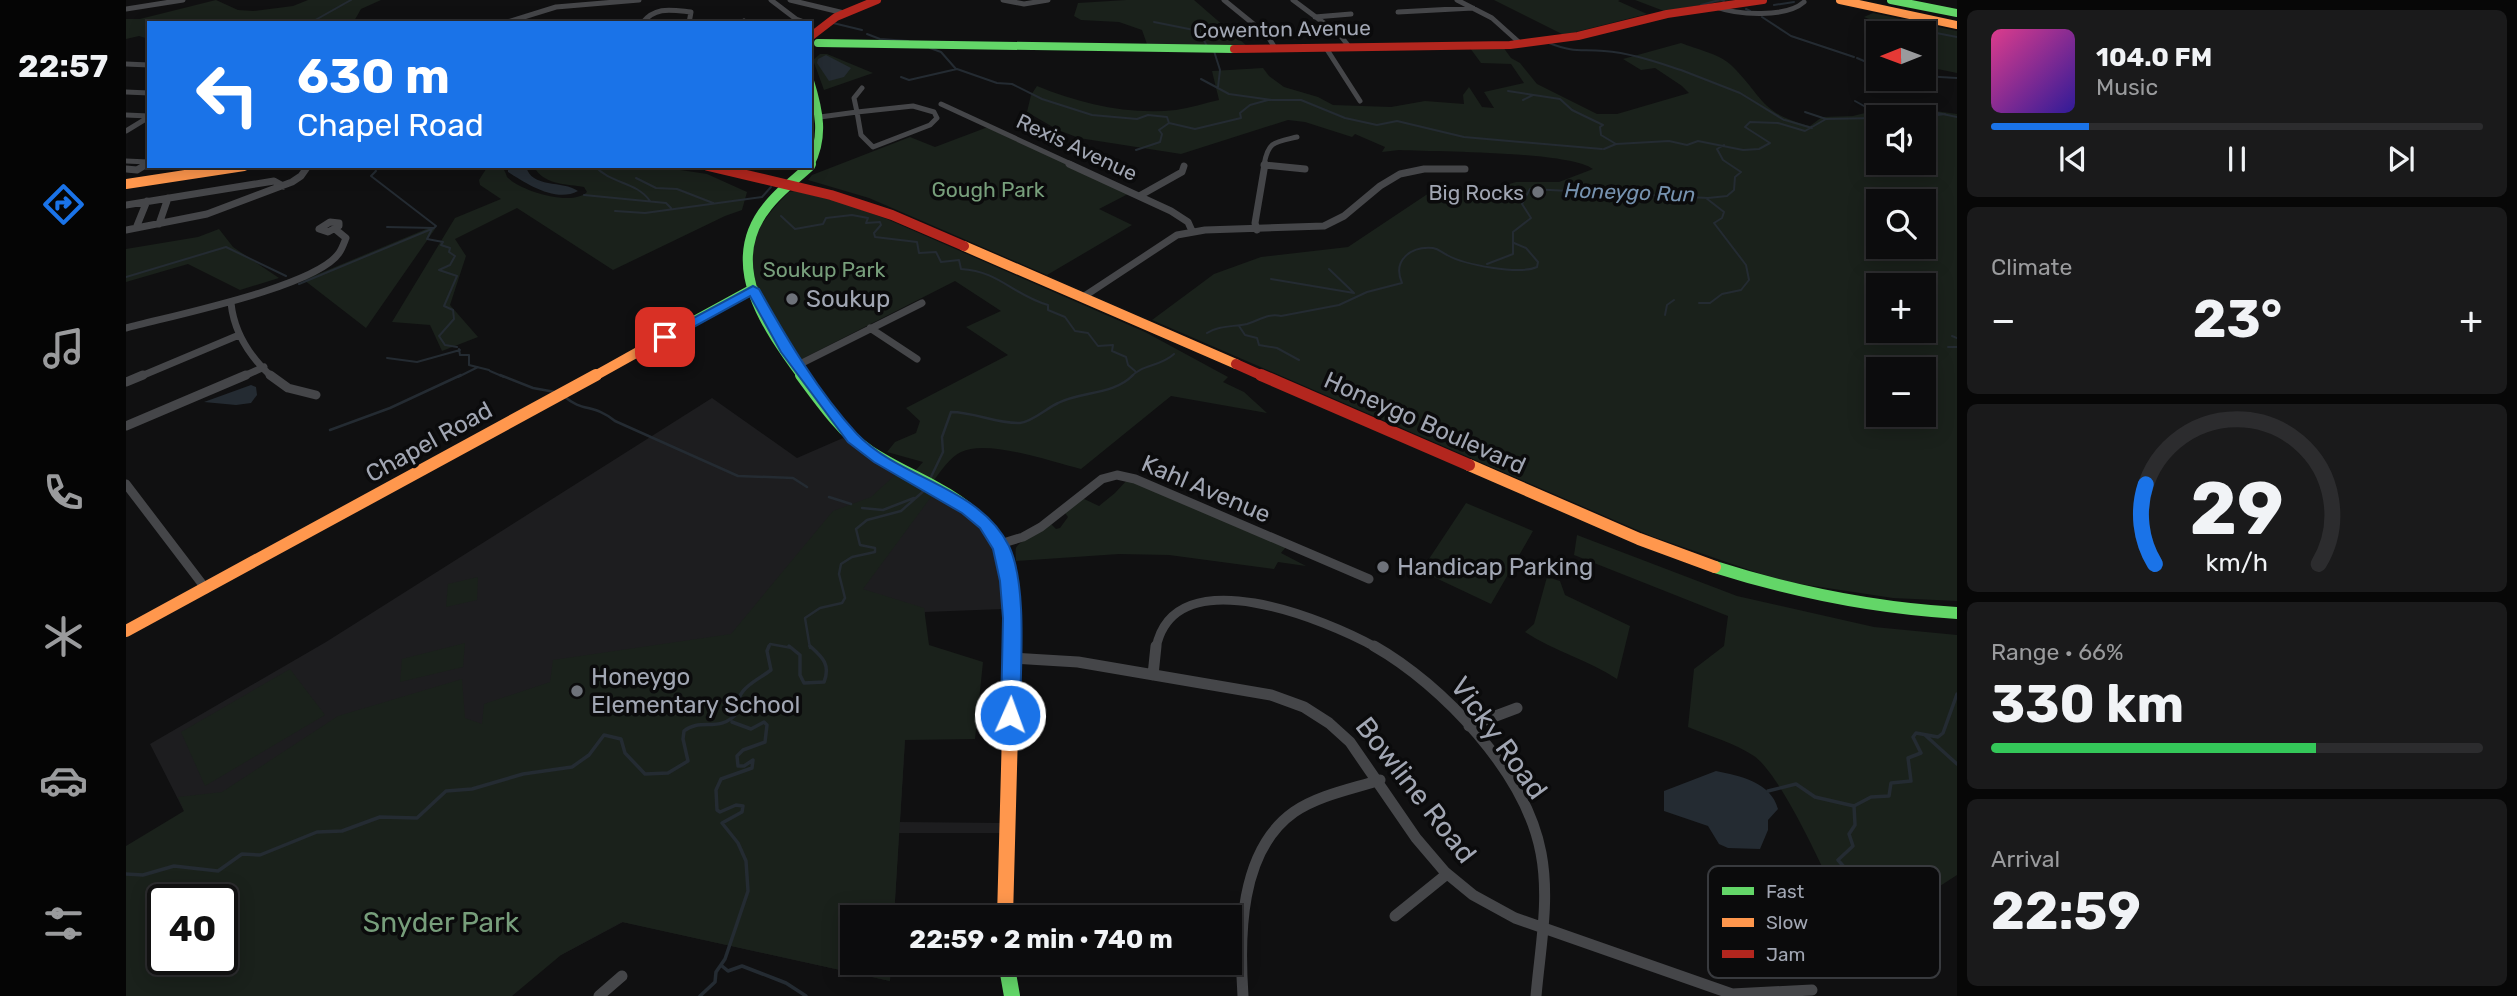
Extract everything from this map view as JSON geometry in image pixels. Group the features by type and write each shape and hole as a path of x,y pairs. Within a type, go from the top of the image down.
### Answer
{"main road":[{"path":"814,40 844,13 877,0"},
{"name":"Cowenton Avenue","path":"814,40 844,45 1158,50 1521,44 1578,36 1662,15 1763,0"},
{"path":"1840,0 1957,19"},
{"path":"1857,0 1957,19"},
{"path":"1872,0 1957,19"},
{"path":"1891,0 1957,19"},
{"path":"812,88 820,117 821,143 812,162"},
{"path":"126,184 231,168"},
{"name":"Honeygo Boulevard","path":"718,168 861,199 884,208 892,215 1639,539 1706,565 1777,588 1855,604 1957,613"},
{"name":"Honeygo Boulevard","path":"741,168 793,183"},
{"path":"808,168 765,210 756,226 746,272 778,338 853,439 879,458 975,515 986,524 1000,544 1009,581 1012,659 1005,905"},
{"name":"Chapel Road","path":"126,631 753,289"},
{"path":"1008,975 1012,996"}],"street":[{"path":"126,9 183,0"},
{"path":"517,20 542,9 582,2 639,0"},
{"path":"771,0 798,21"},
{"path":"790,0 844,13"},
{"path":"1003,0 1024,4 1048,0"},
{"path":"1224,0 1267,35 1275,48"},
{"path":"1293,0 1340,35 1350,48"},
{"path":"1457,0 1492,18 1521,44"},
{"name":"Cowenton Avenue","path":"1716,7 1728,12 1774,11 1798,7 1804,2"},
{"path":"1398,12 1474,8"},
{"path":"644,21 650,13 675,9 691,12 689,21"},
{"path":"1315,17 1352,14"},
{"path":"1326,48 1360,101"},
{"path":"126,64 147,65"},
{"path":"820,117 859,112 918,106 936,114 936,121 873,147 862,138 859,112 855,97 862,88"},
{"path":"126,92 147,93"},
{"name":"Rexis Avenue","path":"941,104 1141,195 1180,215 1188,222 1192,231"},
{"path":"126,115 147,116"},
{"path":"126,131 147,117"},
{"path":"1257,230 1255,223 1267,149 1271,145 1297,137"},
{"path":"126,161 147,162"},
{"path":"126,169 138,170 147,163"},
{"path":"1264,165 1305,169"},
{"path":"1141,195 1182,172 1184,166"},
{"path":"300,168 302,174"},
{"path":"126,230 207,214 283,186 306,168"},
{"path":"1083,297 1177,235 1192,231 1324,226 1339,220 1400,174 1419,170 1465,169"},
{"path":"126,205 274,181 283,186"},
{"path":"159,224 168,198"},
{"path":"136,228 147,201"},
{"path":"126,328 261,294 335,258 346,242 343,234 335,229"},
{"path":"231,303 233,322 239,335 264,367 285,387 316,395"},
{"path":"798,365 922,303"},
{"path":"870,328 917,359"},
{"path":"126,382 239,335"},
{"path":"126,426 264,367"},
{"name":"Kahl Avenue","path":"1000,544 1023,537 1041,527 1102,479 1117,475 1135,479 1369,579"},
{"path":"126,484 206,589"},
{"name":"Vicky Road","path":"1153,675 1160,631 1173,614 1190,605 1209,601 1248,603 1306,615 1375,645 1432,685 1469,726 1511,783 1535,829 1543,860 1542,927 1536,996"},
{"name":"Bowline Road","path":"1012,659 1063,660 1271,695 1298,703 1326,719 1348,737 1426,849 1447,874 1484,903 1542,927 1732,994 1754,996 1788,989 1812,990"},
{"path":"1469,726 1517,708"},
{"path":"1242,996 1242,948 1248,897 1255,859 1262,844 1278,824 1293,813 1380,780"},
{"path":"1395,916 1447,874"},
{"path":"598,996 622,976"}],"shaded area":[{"path":"826,55 851,68 844,77 829,81 817,63 818,59"},
{"path":"508,168 527,168 534,178 578,191 560,195 551,193 508,172"},
{"path":"251,385 256,387 257,395 251,403 236,405 204,402"},
{"name":"Honeygo Elementary School","path":"712,398 797,458 843,438 886,469 960,508 981,526 998,552 1003,609 925,612 905,739 900,822 1001,823 1000,833 899,833 895,905 840,905 840,970 623,922 561,955 184,811 150,744 326,642"},
{"path":"1716,771 1762,786 1774,800 1778,809 1768,820 1768,830 1760,849 1728,848 1719,844 1708,826 1664,811 1664,791"},
{"name":"Honeygo Elementary School","path":"863,975 890,975 890,981"}],"green space":[{"path":"216,0 238,10 253,11 293,6 308,0 381,0 361,9 354,21 147,21 147,38 139,36 126,39 126,19 140,19"},
{"path":"1194,0 1247,46 1148,47 1142,30 1119,22 1081,20 1074,16 1078,3"},
{"path":"1494,0 1620,0 1618,1 1647,14 1564,35"},
{"path":"1635,0 1732,0 1664,11"},
{"path":"1873,13 1910,21 1875,21 1864,17"},
{"path":"1936,26 1957,31 1957,73 1936,69"},
{"path":"1681,43 1721,58 1742,76 1764,103 1793,121 1810,126 1822,117 1866,113 1866,175 1936,175 1936,111 1957,114 1957,601 1893,598 1794,583 1651,536 1152,320 1214,274 1261,257 1348,247 1432,191 1490,190 1516,182 1559,182 1593,169 1579,163 1531,156 1399,150 1382,152 1385,147 1355,134 1352,137 1305,122 1288,120 1181,154 1079,138 1058,130 1027,112 1031,95 1037,86 1105,107 1140,111 1181,109 1219,100 1212,71 1263,68 1284,87 1318,97 1333,105 1391,107 1425,101 1464,104 1463,95 1469,87 1482,107 1494,108 1484,92 1524,83 1511,64 1481,63 1470,48 1503,47 1537,84 1597,114 1617,114 1689,93 1655,68 1641,70 1623,59"},
{"path":"820,54 827,54 873,73 824,90 813,60"},
{"name":"Gough Park","path":"988,127 1130,193 1099,209 1132,225 1047,275 869,198 808,180 812,175 910,137 935,147"},
{"path":"487,168 503,168 507,177 534,192 570,198 587,192 584,187 546,179 536,168 667,168 707,174 747,192 742,210 613,270 517,208 455,239 466,256 450,305 478,337 442,351 430,325 392,322 455,218 501,199 480,185 479,180"},
{"name":"Soukup Park","path":"789,192 837,201 887,219 1145,332 1228,377 1223,382 1244,392 1267,413 1171,396 1081,469 1020,453 987,448 973,449 953,457 934,480 915,471 923,462 887,452 895,442 916,433 920,421 906,408 1008,355 966,327 1001,311 955,281 798,361 752,280 750,266 754,242 764,221"},
{"path":"431,227 435,229 366,328 304,280"},
{"path":"219,229 233,247 279,278 240,290 188,264 126,282 126,249 198,237"},
{"name":"Honeygo Elementary School","path":"896,474 934,493 863,589 924,608 929,645 983,662 975,739 905,740 895,905 840,905 840,970 622,922 561,955 512,996 126,996 126,846 184,811 178,797 222,792 338,716 462,679 465,718 482,724 484,704 550,682 553,660 731,634 833,511 871,497"},
{"path":"1128,479 1286,547 1281,553 1306,566 1278,562 1274,569 1169,555 1119,554 1016,561 1016,548 1025,539 1050,523 1056,529 1060,528 1068,517 1065,513 1082,498 1099,506"},
{"path":"1466,503 1533,531 1491,604 1421,571"},
{"path":"1577,535 1737,596 1874,627 1957,635 1957,875 1940,886 1940,866 1822,866 1793,810 1763,764 1739,747 1688,727 1694,669 1724,646 1728,616 1574,555"},
{"path":"478,577 477,600 446,607 448,584"},
{"path":"1547,577 1560,581 1565,595 1630,626 1617,679 1525,632 1534,624"},
{"path":"465,643 463,667 400,682 402,659"},
{"path":"290,669 325,715 205,786 181,732"},
{"name":"Honeygo Elementary School","path":"863,975 890,975 890,981"}],"waterway":[{"path":"314,21 351,0"},
{"path":"1701,5 1719,0"},
{"path":"1774,5 1794,2"},
{"path":"1746,9 1750,11"},
{"path":"1762,17 1791,36 1854,57"},
{"path":"1154,22 1199,31 1208,48"},
{"path":"833,23 862,30"},
{"path":"1936,33 1957,37"},
{"path":"867,34 880,39 908,41"},
{"path":"1549,43 1571,49 1624,54 1681,70 1740,93 1784,120"},
{"path":"930,48 941,52 956,69"},
{"path":"1214,51 1220,70 1218,87"},
{"path":"1857,58 1866,62"},
{"path":"901,77 909,80 957,69 997,83 1012,84 1042,99 1092,115 1137,119 1148,115 1167,117 1169,123"},
{"path":"1936,77 1957,78"},
{"path":"1201,79 1229,94 1272,100 1301,100 1345,118 1377,125 1397,121 1464,137 1602,149"},
{"path":"1508,91 1560,99 1572,110 1603,125 1600,127 1601,135 1616,144"},
{"path":"1523,100 1533,95"},
{"path":"1169,123 1195,129 1241,118 1240,113 1250,105 1268,100"},
{"path":"1855,101 1864,106"},
{"name":"Honeygo Run","path":"1865,107 1881,117 1895,112 1923,117 1944,114"},
{"path":"1805,112 1826,119"},
{"name":"Honeygo Run","path":"1936,113 1944,114"},
{"name":"Honeygo Run","path":"1944,114 1957,117"},
{"name":"Honeygo Run","path":"1826,119 1866,118"},
{"name":"Honeygo Run","path":"1811,128 1826,119"},
{"name":"Honeygo Run","path":"1785,120 1811,128"},
{"name":"Honeygo Run","path":"1722,146 1743,150 1759,149 1770,143 1745,127 1750,122 1778,123 1805,131 1811,128"},
{"path":"1136,150 1160,142 1162,134 1159,130 1169,123"},
{"path":"1616,144 1669,141 1687,145 1698,141 1722,146"},
{"path":"1604,149 1616,144"},
{"name":"Honeygo Run","path":"1487,264 1513,254 1513,232 1531,218 1522,204 1530,189 1708,198 1727,196 1734,190 1735,177 1741,172 1723,160 1717,149 1722,146"},
{"path":"375,168 376,171 371,176 436,226 434,228"},
{"path":"597,168 638,190 650,201"},
{"path":"636,178 656,188 677,189 713,203"},
{"path":"615,211 645,213 762,197 771,187"},
{"path":"584,195 666,203 671,208"},
{"path":"1699,303 1710,303 1722,294 1741,290 1749,280 1746,265 1714,223 1722,218 1724,212 1706,198"},
{"path":"781,216 795,229 823,224 826,218 852,215 868,218 866,223 880,222 881,225 874,233 875,237 917,242 919,253 936,252 941,262 959,260 961,269 986,274 1048,305 1048,310 1065,317 1075,331 1088,333 1098,346 1113,345 1112,351 1126,357 1128,365 1135,371"},
{"path":"387,227 434,228"},
{"path":"299,284 434,228"},
{"path":"432,229 427,239 443,242 441,245 450,248 449,252 455,256 450,265 439,270 457,276 444,306 453,310 454,319 439,336 445,345 457,347"},
{"name":"Honeygo Run","path":"1207,333 1268,316 1339,305 1367,292 1402,283 1402,261 1417,249 1435,248 1455,259 1492,268 1518,270 1537,267 1538,262 1526,248 1514,243"},
{"path":"126,277 226,247 286,276"},
{"path":"1329,269 1353,292"},
{"path":"1271,279 1354,293"},
{"path":"1665,315 1667,305 1674,300"},
{"path":"1239,326 1245,335 1257,338 1259,345 1277,348 1299,360"},
{"path":"1952,336 1957,338"},
{"path":"1948,347 1957,347"},
{"path":"387,358 417,362 459,350"},
{"path":"459,350 460,355 469,355 469,365 478,367"},
{"name":"Honeygo Run","path":"1133,375 1174,354"},
{"path":"458,377 478,367"},
{"path":"478,367 489,370"},
{"path":"490,371 504,377"},
{"path":"330,430 390,408 461,375"},
{"path":"500,375 533,388 555,392"},
{"name":"Honeygo Run","path":"930,479 943,452 942,437 951,412 1020,423 1067,399 1117,386 1133,375"},
{"path":"565,397 577,405 601,412 615,421 738,476 793,478 807,487"},
{"name":"Honeygo Run","path":"810,648 805,618 820,608 842,603 845,598 839,574 841,564 852,557 875,552 875,548 860,545 856,529 867,520 901,511 926,489"},
{"path":"829,497 851,504"},
{"path":"862,508 883,510 914,498"},
{"name":"Honeygo Run","path":"126,874 143,875 174,866 218,871 242,854 260,855 317,832 342,831 380,817 417,818 446,791 472,789 523,774 572,767 589,755 604,735 621,739 625,753 645,774 668,773 688,761 684,731 697,725 724,722 738,712 742,692 771,670 767,651 769,646"},
{"name":"Honeygo Run","path":"769,646 791,648"},
{"name":"Honeygo Run","path":"791,648 800,655 800,675 804,683 824,682 826,666 822,657 810,646"},
{"name":"Honeygo Run","path":"1854,806 1871,797 1889,796 1891,783 1911,781 1908,758 1921,753 1913,737 1916,733 1938,737 1943,733 1957,694"},
{"path":"700,996 715,982 716,972 725,959 748,891 746,861 738,843 722,823 742,812 743,806 736,805 720,812 717,810 716,790 721,779 752,768 753,760 744,766 738,766 737,756 743,750 765,742 767,725 764,722 751,729 732,722"},
{"path":"1925,735 1957,764"},
{"name":"Honeygo Run","path":"1768,791 1796,784 1815,797 1854,806"},
{"path":"1843,866 1838,860 1853,846 1849,834 1855,825 1854,806"},
{"path":"722,966 728,971 742,966 786,983 806,996"}],"traffic: fast":[{"path":"1891,0 1957,13"},
{"path":"818,43 1234,49"},
{"path":"812,89 820,124 818,145 812,162"},
{"path":"808,168 773,199 756,224 749,242 746,263 754,295 797,369 851,435 882,460 967,507 994,534 1003,550 1012,590 1011,695"},
{"path":"645,348 753,289"},
{"path":"1715,567 1774,585 1864,604 1957,613"},
{"path":"1008,975 1012,996"}],"traffic: slow":[{"path":"1840,0 1957,25"},
{"path":"126,184 231,168"},
{"path":"964,246 1236,364"},
{"path":"126,631 645,348"},
{"path":"1469,465 1639,539 1715,567"},
{"path":"1005,905 1011,695"}],"traffic: jam":[{"path":"812,35 836,17 877,0"},
{"path":"1234,49 1510,45 1578,36 1667,14 1763,0"},
{"path":"716,168 831,195 892,215 964,246"},
{"path":"1236,364 1469,465"}],"place":[{"name":"Big Rocks","path":"1538,192"},
{"name":"Soukup","path":"792,299"},
{"name":"Handicap Parking","path":"1383,567"},
{"name":"Honeygo Elementary School","path":"577,691"}],"route":[{"path":"665,337 753,289 788,352 853,439 879,458 968,509 986,524 1002,548 1009,581 1012,618 1010,715"}],"park label":[{"name":"Snyder Park","path":"441,922"}]}
